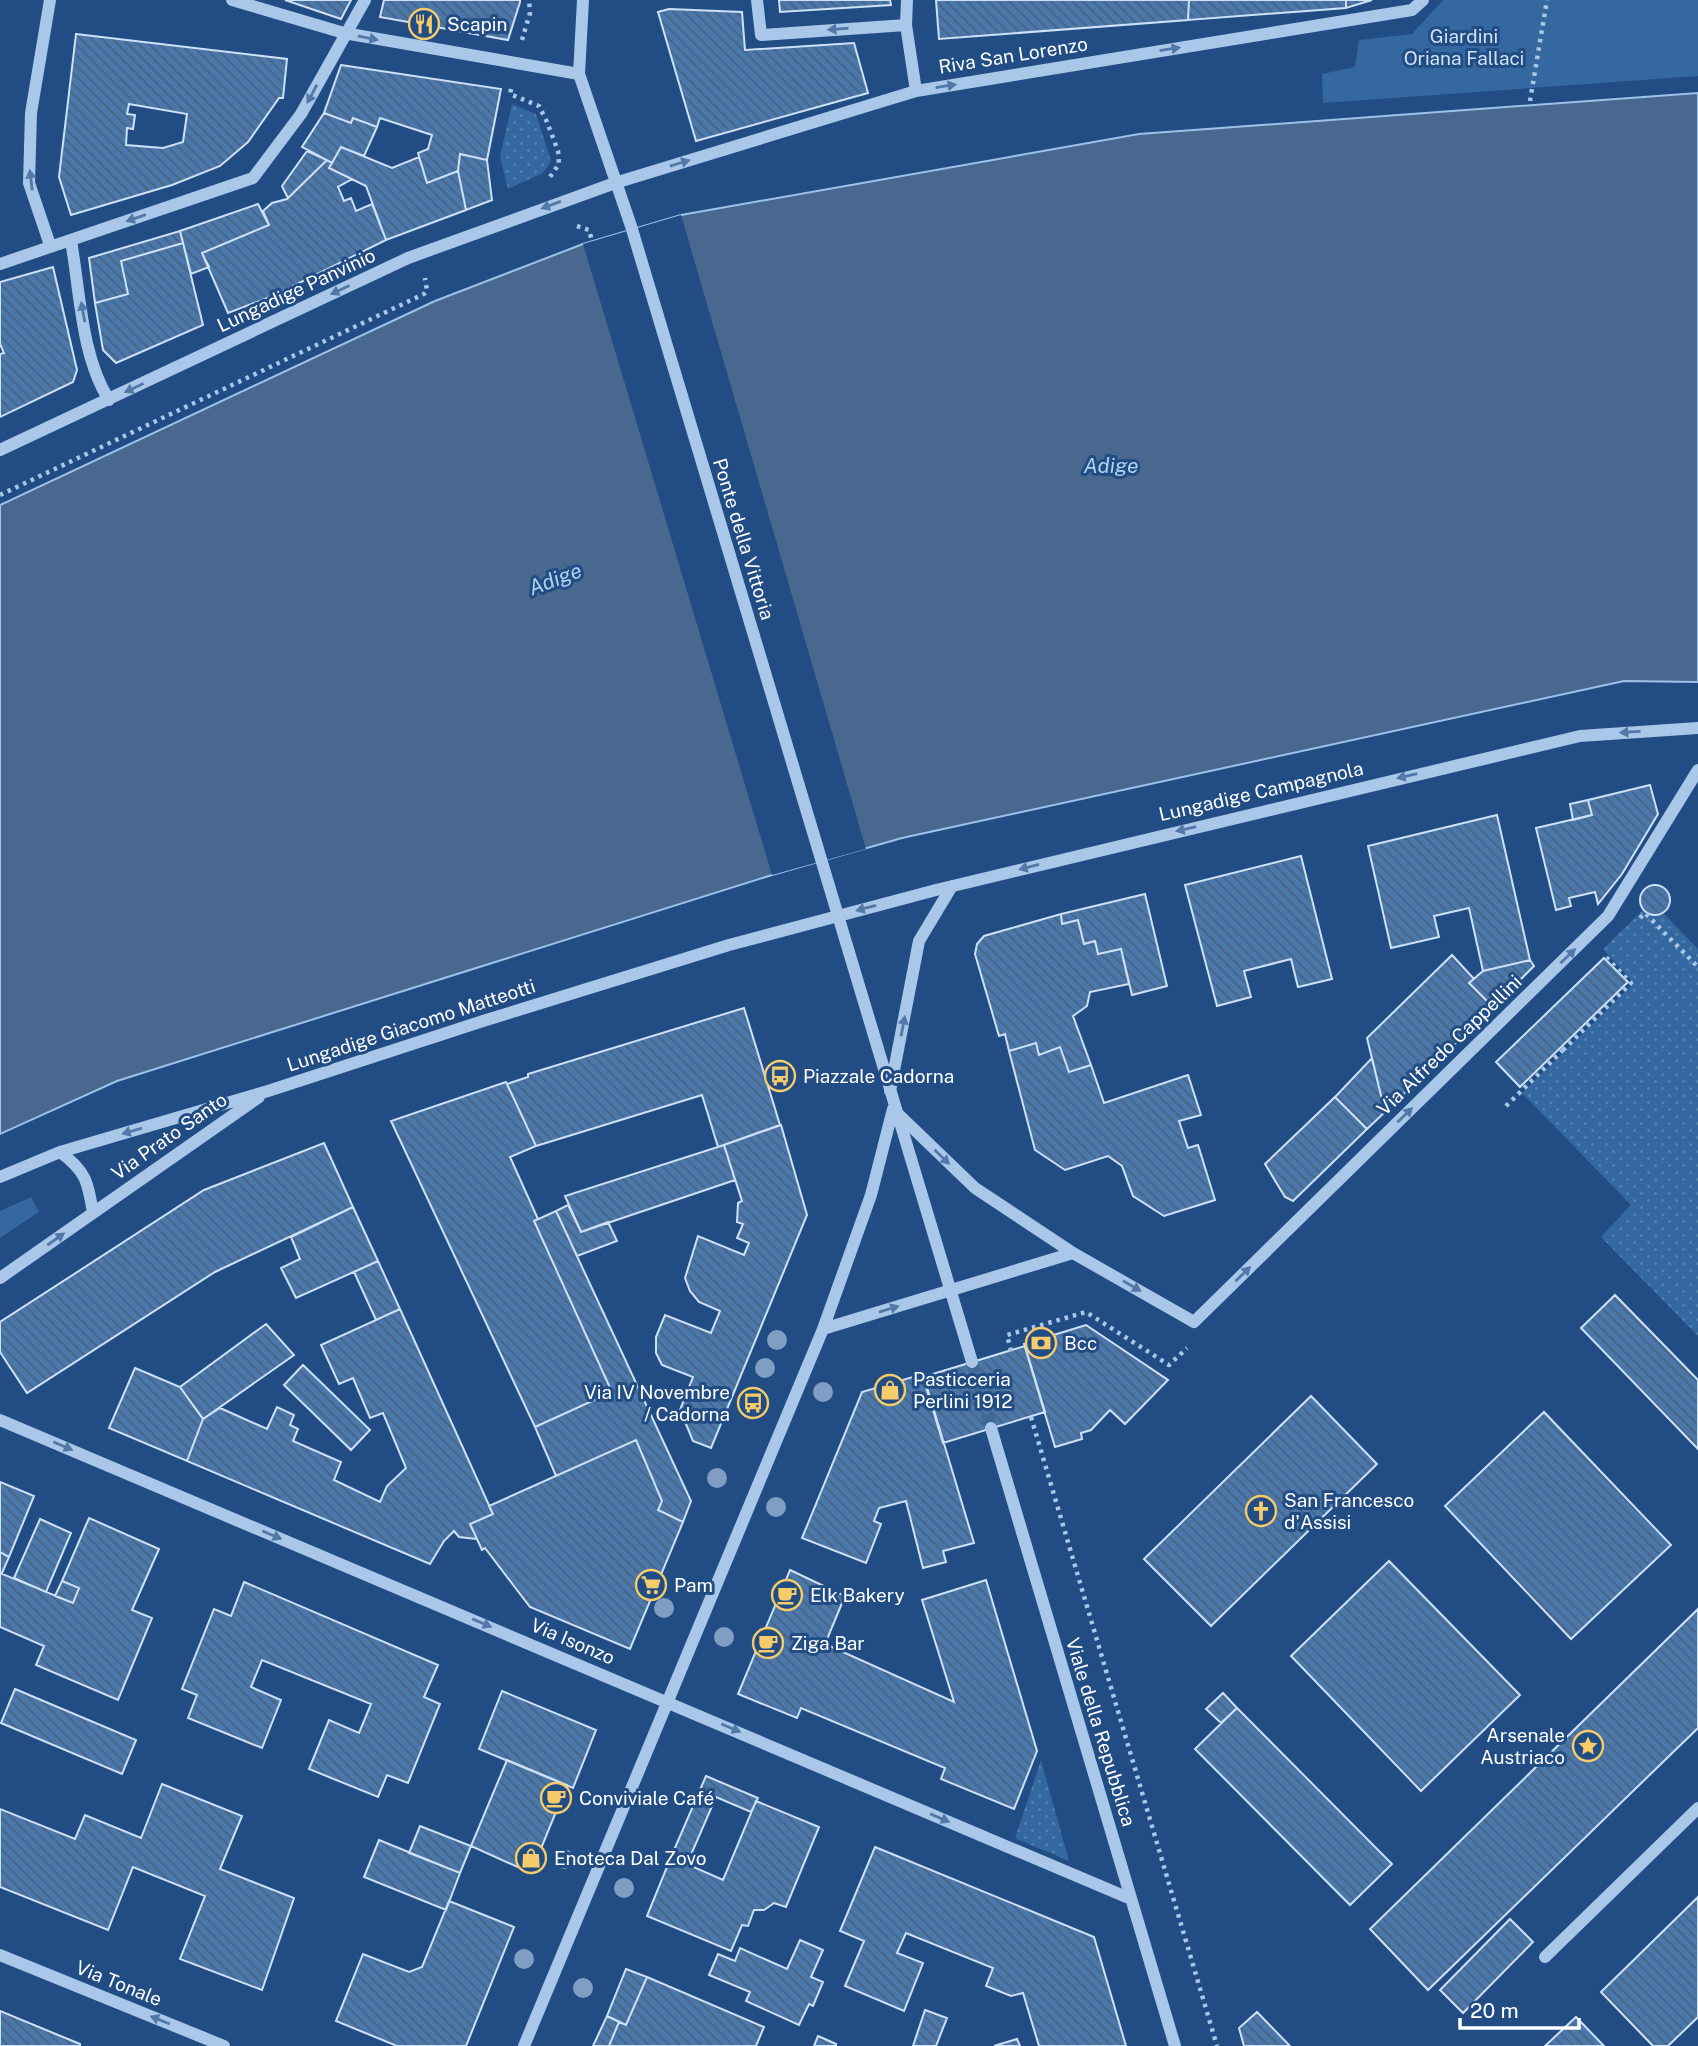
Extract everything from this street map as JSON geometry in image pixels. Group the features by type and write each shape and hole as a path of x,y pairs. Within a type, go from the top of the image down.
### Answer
{"street":[{"path":"50,0 31,113 29,183 50,245"},
{"path":"232,0 344,33 516,66 579,74 583,0"},
{"path":"0,264 253,178 301,114 344,33 365,0"},
{"path":"757,0 761,35 906,25"},
{"path":"907,0 906,25 916,91"},
{"name":"Riva San Lorenzo","path":"615,183 916,91 1412,10 1423,0"},
{"name":"Ponte della Vittoria","path":"579,74 631,226 837,915"},
{"name":"Lungadige Panvinio","path":"0,450 408,258 615,183"},
{"path":"71,241 88,342 99,384 109,400"},
{"name":"Lungadige Campagnola","path":"837,915 1580,736 1698,728"},
{"name":"Via Alfredo Cappellini","path":"1073,1253 1194,1322 1608,916 1698,770"},
{"path":"889,1093 919,942 952,886"},
{"path":"837,915 972,1362"},
{"name":"Lungadige Giacomo Matteotti","path":"0,1177 60,1152 268,1091 497,1016 837,915"},
{"name":"Via Prato Santo","path":"0,1278 268,1091"},
{"path":"894,1109 975,1188 1073,1253"},
{"path":"524,2046 823,1329 871,1195 894,1109"},
{"name":"Via Prato Santo","path":"60,1152 80,1167 89,1187 93,1213"},
{"path":"823,1329 1073,1253"},
{"name":"Via Isonzo","path":"0,1420 1131,1899"},
{"name":"Viale della Repubblica","path":"991,1428 1175,2046"},
{"path":"1545,1957 1698,1808"},
{"name":"Via Tonale","path":"0,1955 224,2046"}],"path":[{"path":"529,0 530,13 510,94 539,106 558,151 559,164 547,181"},
{"path":"1530,100 1547,0"},
{"path":"569,228 586,227 592,241"},
{"path":"0,495 424,294 427,273"},
{"path":"1637,921 1645,913 1698,967"},
{"path":"1506,1106 1631,983 1603,954 1611,946"},
{"path":"1031,1417 1217,2046"}],"green space":[{"name":"Giardini Oriana Fallaci","path":"1443,0 1698,0 1698,76 1323,103 1322,74 1355,67 1359,40 1412,34"},
{"path":"512,104 536,114 551,161 543,173 508,189 500,157"},
{"path":"1643,910 1649,915 1664,914 1698,949 1698,1336 1601,1237 1631,1205 1522,1093 1634,983 1603,949"},
{"path":"31,1197 39,1212 0,1238 0,1211"},
{"path":"1041,1760 1069,1861 1015,1838"}],"water":[{"name":"Adige","path":"1698,93 1698,682 1624,681 902,838 772,875 117,1081 0,1134 0,505 435,301 583,244 681,215 1139,134"}],"pier":[{"path":"681,215 866,849 772,875 583,244"}],"building":[{"path":"285,0 351,0 341,19"},
{"path":"384,0 520,2 508,40 380,17"},
{"path":"779,0 890,0 891,5 780,12"},
{"path":"936,0 1189,0 1188,20 939,39"},
{"path":"1189,0 1346,0 1346,8 1188,20"},
{"path":"1346,0 1372,0 1346,8"},
{"path":"669,9 742,12 745,50 854,43 868,93 696,141 658,12"},
{"path":"76,34 287,59 283,98 279,98 248,142 220,166 172,185 71,215 59,177","holes":["129,104 187,114 183,142 163,148 126,145 127,128 133,129 135,115 127,114"]},
{"path":"341,65 501,89 487,160 460,154 458,171 427,183 418,153 428,149 432,135 380,118 377,127 353,118 351,123 324,113"},
{"path":"324,113 351,123 353,118 377,127 364,156 341,147 332,163 302,147"},
{"path":"341,147 392,168 419,157 427,183 458,171 466,210 386,240 366,186 329,168"},
{"path":"307,151 327,160 288,198 282,186"},
{"path":"460,154 487,160 492,200 466,210 458,171"},
{"path":"327,160 332,163 329,168 352,179 338,187 344,201 351,198 356,211 372,204 386,240 275,295 228,313 202,253 269,225 263,211 272,203 287,199"},
{"path":"258,204 269,225 202,253 209,267 191,274 180,231"},
{"path":"180,231 183,243 121,261 128,294 95,303 89,258"},
{"path":"183,243 203,325 116,363 103,350 95,303 128,294 121,261"},
{"path":"53,267 77,370 73,382 0,417 0,354 4,353 0,344 0,282"},
{"path":"1650,785 1658,814 1622,874 1598,904 1595,892 1569,898 1571,906 1556,910 1536,828 1592,815 1588,800"},
{"path":"1588,800 1592,815 1573,820 1570,804"},
{"path":"1497,815 1530,960 1483,971 1469,908 1434,916 1439,937 1391,948 1368,846"},
{"path":"1301,856 1332,979 1298,987 1291,959 1244,971 1251,997 1217,1006 1185,885"},
{"path":"1655,885 1666,889 1670,900 1666,911 1655,915 1644,911 1640,900 1644,889"},
{"path":"1145,894 1167,986 1132,995 1121,949 1098,954 1095,941 1084,944 1078,920 1062,924 1061,914"},
{"path":"1061,914 1062,924 1078,920 1084,944 1095,941 1098,954 1121,949 1129,984 1090,992 1087,1006 1073,1016 1091,1065 1069,1072 1060,1047 1039,1055 1036,1043 1009,1051 1005,1034 999,1036 975,954 977,944 984,936"},
{"path":"1452,955 1474,979 1469,983 1493,1007 1385,1112 1367,1038"},
{"path":"1604,958 1628,982 1520,1087 1496,1062"},
{"path":"1530,960 1534,966 1493,1007 1469,983 1483,971"},
{"path":"744,1008 780,1125 718,1147 702,1095 536,1146 507,1084 528,1077 528,1074"},
{"path":"1036,1043 1039,1055 1060,1047 1069,1072 1091,1065 1104,1103 1188,1075 1201,1115 1179,1121 1188,1148 1198,1145 1215,1200 1164,1216 1133,1196 1122,1166 1108,1156 1065,1170 1035,1150 1009,1051"},
{"path":"1372,1058 1385,1112 1367,1129 1335,1097"},
{"path":"506,1082 536,1146 510,1157 538,1219 534,1221 612,1392 535,1427 391,1121"},
{"path":"1335,1097 1367,1129 1293,1201 1285,1197 1265,1164"},
{"path":"781,1125 807,1215 711,1448 693,1441 680,1410 693,1377 662,1365 656,1353 656,1337 665,1315 711,1333 720,1311 699,1302 690,1291 685,1278 698,1236 744,1255 749,1243 737,1238 743,1224 737,1222 738,1203 742,1201 724,1145"},
{"path":"324,1143 353,1207 215,1272 27,1393 0,1352 0,1322 204,1190"},
{"path":"724,1145 735,1180 581,1232 565,1196"},
{"path":"568,1205 581,1232 608,1222 617,1241 577,1256 556,1211"},
{"path":"353,1207 378,1261 296,1298 281,1268 300,1259 291,1237"},
{"path":"556,1211 691,1501 683,1522 658,1510 662,1501 636,1440 556,1476 535,1427 612,1392 534,1221"},
{"path":"378,1261 400,1309 376,1320 354,1272"},
{"path":"1615,1295 1698,1380 1698,1449 1581,1328"},
{"path":"400,1309 493,1514 470,1524 477,1539 459,1537 454,1531 444,1541 430,1564 187,1461 203,1419 220,1408 267,1429 277,1407 294,1415 290,1425 298,1429 293,1441 341,1462 334,1480 380,1502 387,1486 406,1468 383,1413 370,1418 353,1378 339,1384 321,1345"},
{"path":"266,1324 294,1355 203,1419 180,1387"},
{"path":"1086,1325 1168,1380 1125,1424 1110,1410 1091,1430 1081,1433 1082,1439 1055,1447 1024,1344"},
{"path":"1025,1346 1045,1412 943,1443 923,1377"},
{"path":"303,1365 370,1430 351,1450 284,1385"},
{"path":"135,1368 180,1387 203,1419 187,1461 109,1428"},
{"path":"923,1374 974,1543 943,1551 946,1562 923,1568 906,1501 879,1508 874,1521 881,1524 866,1563 802,1538 862,1392"},
{"name":"San Francesco d'Assisi","path":"1311,1396 1377,1464 1211,1626 1144,1559"},
{"path":"1544,1412 1671,1545 1571,1639 1445,1506"},
{"path":"636,1440 662,1501 658,1510 683,1522 630,1649 530,1607 485,1548 482,1550 470,1524 493,1514 489,1506"},
{"path":"0,1482 34,1496 9,1557 0,1552"},
{"path":"89,1518 159,1549 132,1610 152,1618 118,1700 36,1665 44,1646 0,1627 0,1573 73,1603 79,1588 62,1581"},
{"path":"40,1519 71,1533 46,1592 14,1578"},
{"path":"0,1552 9,1557 2,1573 0,1573"},
{"path":"1389,1561 1520,1695 1421,1791 1291,1656"},
{"path":"790,1570 845,1596 825,1644 954,1702 922,1600 986,1580 1037,1751 1014,1809 941,1779 945,1768 801,1708 797,1718 738,1694"},
{"path":"62,1581 79,1588 73,1603 55,1596"},
{"path":"244,1582 438,1665 424,1697 440,1704 408,1783 387,1775 378,1797 309,1769 329,1720 359,1733 371,1704 262,1660 251,1687 281,1700 262,1748 188,1718 197,1695 182,1689 214,1609 231,1616"},
{"path":"1698,1609 1698,1728 1428,1990 1370,1929"},
{"path":"15,1689 136,1740 122,1774 1,1723"},
{"path":"502,1691 596,1730 573,1788 479,1749"},
{"path":"1223,1693 1237,1708 1221,1723 1206,1709"},
{"path":"1237,1708 1392,1864 1350,1905 1195,1749"},
{"path":"507,1760 567,1785 531,1873 471,1846"},
{"path":"706,1776 758,1798 751,1812 716,1797 687,1864 671,1857"},
{"path":"162,1784 242,1816 220,1869 294,1898 262,1990 180,1959 205,1896 133,1867 108,1930 0,1887 0,1809 75,1839 85,1815 141,1838"},
{"path":"756,1801 819,1827 786,1907 774,1903 764,1910 754,1910 748,1926 742,1925 731,1951 647,1916 671,1857 723,1880"},
{"path":"420,1826 471,1846 460,1873 409,1853"},
{"path":"379,1840 460,1873 446,1910 364,1877"},
{"path":"875,1847 1094,1937 1126,2046 1039,2046 1023,1993 1011,1996 986,1986 993,1968 906,1933 897,1953 923,1963 904,2011 845,1986 864,1941 840,1931"},
{"path":"1698,1897 1698,2017 1668,2046 1653,2046 1601,1992"},
{"path":"449,1901 514,1927 466,2046 397,2046 336,2021 363,1954 409,1972 422,1967"},
{"path":"1510,1919 1533,1942 1463,2013 1440,1990"},
{"path":"800,1940 823,1950 811,1977 823,1982 813,2006 809,2004 799,2025 746,2001 750,1992 709,1975 718,1954 735,1961 740,1948 787,1969"},
{"path":"626,1969 647,1977 626,2025 607,2016"},
{"path":"647,1977 764,2027 756,2046 609,2046 619,2022 626,2025"},
{"path":"925,2010 947,2018 936,2046 913,2046"},
{"path":"0,2011 80,2044 80,2046 0,2046"},
{"path":"1257,2012 1290,2046 1244,2046 1239,2028"},
{"path":"607,2016 619,2022 609,2046 593,2046"},
{"path":"1576,2017 1604,2046 1545,2046"},
{"path":"818,2036 836,2044 836,2046 814,2046"},
{"path":"1017,2039 1020,2046 994,2046"}],"tunnel":[{"path":"972,1362 991,1428"}],"place":[{"name":"Scapin","path":"424,24"},
{"name":"Piazzale Cadorna","path":"780,1076"},
{"name":"Bcc","path":"1041,1343"},
{"name":"Pasticceria Perlini 1912","path":"890,1390"},
{"name":"Via IV Novembre / Cadorna","path":"753,1403"},
{"name":"San Francesco d'Assisi","path":"1261,1511"},
{"name":"Pam","path":"651,1585"},
{"name":"Elk Bakery","path":"787,1595"},
{"name":"Ziga Bar","path":"768,1643"},
{"name":"Arsenale Austriaco","path":"1588,1746"},
{"name":"Conviviale Café","path":"556,1798"},
{"name":"Enoteca Dal Zovo","path":"531,1858"}]}
